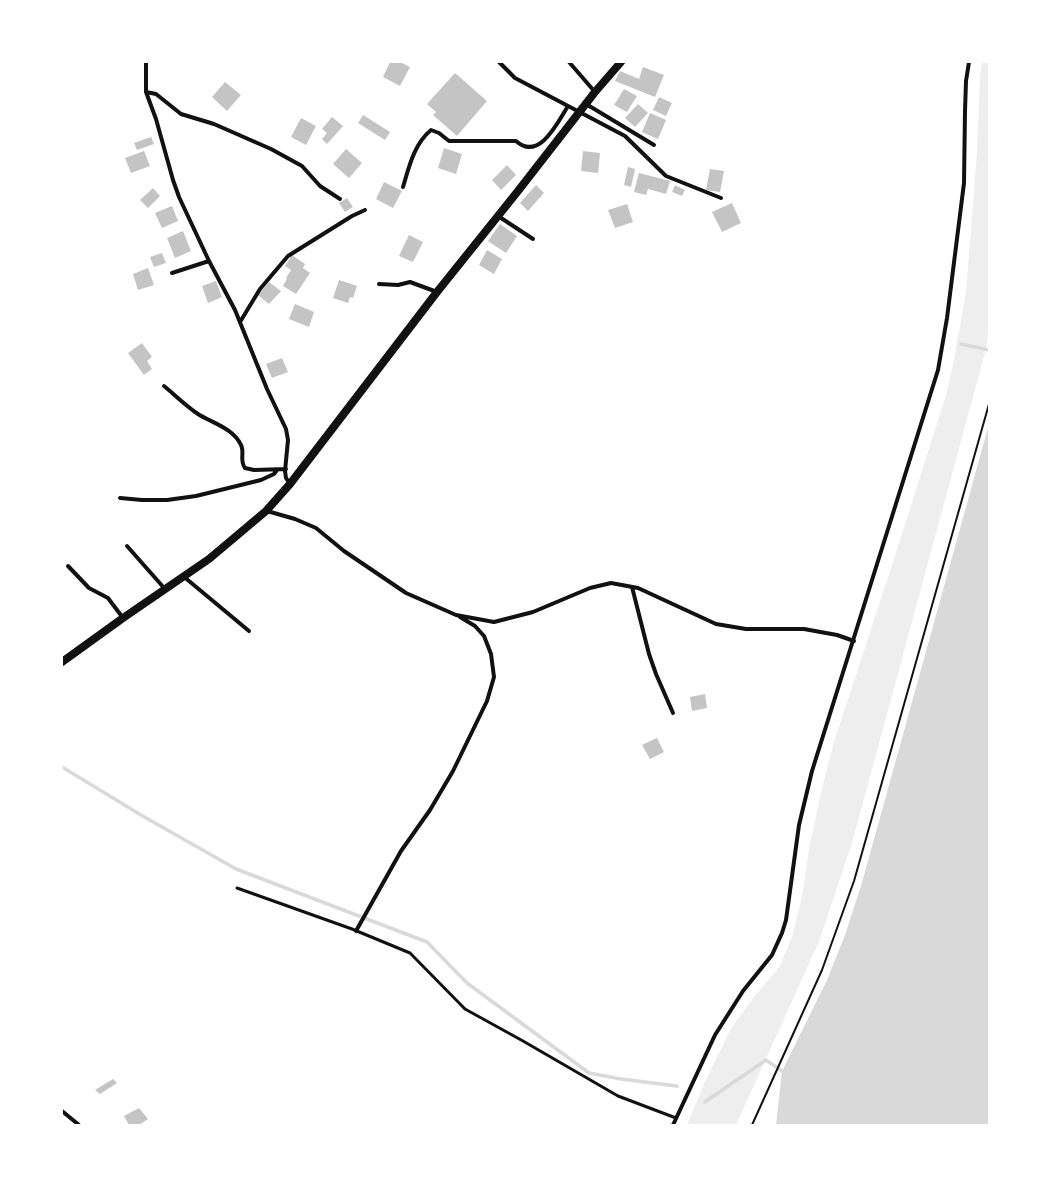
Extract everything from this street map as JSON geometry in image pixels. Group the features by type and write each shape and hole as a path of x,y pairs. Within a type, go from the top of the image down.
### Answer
{"main road":[{"path":"62,662 209,559 266,511 290,484 436,292 621,62"}],"street":[{"path":"146,62 146,92 156,119 175,186 193,228 240,322 267,388 286,429 288,440 286,478 290,484"},
{"path":"499,62 515,78 625,136 666,176 721,198"},
{"path":"569,62 596,92"},
{"path":"673,1125 714,1035 743,991 772,955 786,920 799,825 812,771 938,370 948,318 964,183 966,81 969,62"},
{"path":"146,92 156,94 181,114 214,124 271,149 302,166 320,186 340,199"},
{"path":"586,104 654,145"},
{"path":"403,187 414,153 425,135 431,130 439,133 449,141 516,141 522,146 531,147 539,144 549,137 568,106"},
{"path":"240,322 260,288 288,256 352,216 365,210"},
{"path":"497,216 533,239"},
{"path":"172,273 209,261"},
{"path":"379,284 398,285 410,282 436,292"},
{"path":"164,386 197,413 220,425 236,438 242,445 242,464 245,468 254,470 286,469"},
{"path":"120,498 167,500 196,496 260,480 274,474 277,470"},
{"path":"266,511 295,518 316,528 344,551 406,593 456,615 475,626 484,636 491,654 494,677 487,701 454,771 430,810 401,852 356,931"},
{"path":"127,546 165,589"},
{"path":"68,566 89,588 108,598 123,618"},
{"path":"183,576 249,631"},
{"path":"456,615 494,622 533,612 590,588 611,584 632,587 716,624 746,629 804,629 836,635 854,641"},
{"path":"632,587 649,654 673,713"},
{"path":"62,1111 79,1125"}],"lane":[{"path":"237,888 356,931 410,953 465,1009 523,1040 618,1096 676,1118"}],"path":[{"path":"752,1125 822,970 854,881 989,404"}],"shaded area":[{"path":"982,62 989,62 989,326 986,349 852,843 820,939 736,1125 687,1125 704,1084 730,1030 750,1002 780,966 792,937 802,896 810,843 834,742 946,395 966,292 977,152 980,76"},
{"path":"989,424 989,1125 776,1125 782,1071 827,980 845,935 861,886"}],"building":[{"path":"390,62 400,62 410,67 400,86 383,77"},
{"path":"643,67 664,75 655,97 615,81 620,71 639,79"},
{"path":"455,73 487,101 457,136 433,115 436,112 427,104"},
{"path":"225,82 241,95 227,111 212,97"},
{"path":"624,89 637,96 627,112 614,105"},
{"path":"659,97 672,103 666,116 653,110"},
{"path":"638,104 648,113 635,127 625,118"},
{"path":"650,113 666,120 658,139 642,132"},
{"path":"363,115 390,132 385,140 358,123"},
{"path":"332,117 343,126 327,144 322,139 327,133 322,129"},
{"path":"301,118 316,126 306,145 291,137"},
{"path":"151,137 154,144 137,150 134,143"},
{"path":"444,148 462,154 456,174 438,168"},
{"path":"346,149 362,163 349,178 333,164"},
{"path":"144,151 150,166 131,173 125,158"},
{"path":"583,151 600,153 598,173 581,171"},
{"path":"507,165 516,175 501,190 492,180"},
{"path":"628,167 635,169 631,187 624,185"},
{"path":"710,169 724,171 720,192 706,190"},
{"path":"639,173 670,181 666,194 648,189 646,195 634,192"},
{"path":"384,182 402,191 393,208 376,199"},
{"path":"536,185 544,193 528,211 520,203"},
{"path":"675,185 685,190 682,196 672,192"},
{"path":"153,188 160,196 148,208 140,200"},
{"path":"347,198 353,207 345,212 339,203"},
{"path":"732,203 741,223 722,232 712,212"},
{"path":"627,204 633,222 615,228 608,210"},
{"path":"172,206 178,221 162,228 155,213"},
{"path":"500,224 517,236 506,253 488,241"},
{"path":"183,231 191,251 175,258 167,238"},
{"path":"409,235 423,242 413,262 399,256"},
{"path":"487,250 502,259 494,274 479,265"},
{"path":"162,253 166,263 154,267 150,257"},
{"path":"292,255 305,264 303,268 310,273 296,294 283,286 291,270 285,266"},
{"path":"148,268 154,285 138,290 133,274"},
{"path":"339,280 357,286 353,298 350,297 348,303 333,298"},
{"path":"216,281 222,297 208,303 202,286"},
{"path":"269,282 281,291 269,304 258,295"},
{"path":"295,304 314,312 309,327 289,319"},
{"path":"142,343 152,357 147,361 152,369 144,375 128,353"},
{"path":"282,358 288,372 272,378 266,364"},
{"path":"705,694 707,708 692,711 690,697"},
{"path":"657,738 664,752 650,759 642,745"},
{"path":"113,1079 117,1083 100,1094 95,1090"},
{"path":"139,1108 148,1119 139,1125 129,1125 124,1116"}],"waterway":[{"path":"961,344 989,350"},
{"path":"62,767 141,815 236,869 427,942 467,983 589,1073 621,1079 677,1086"},
{"path":"705,1102 766,1060 782,1071"}]}
